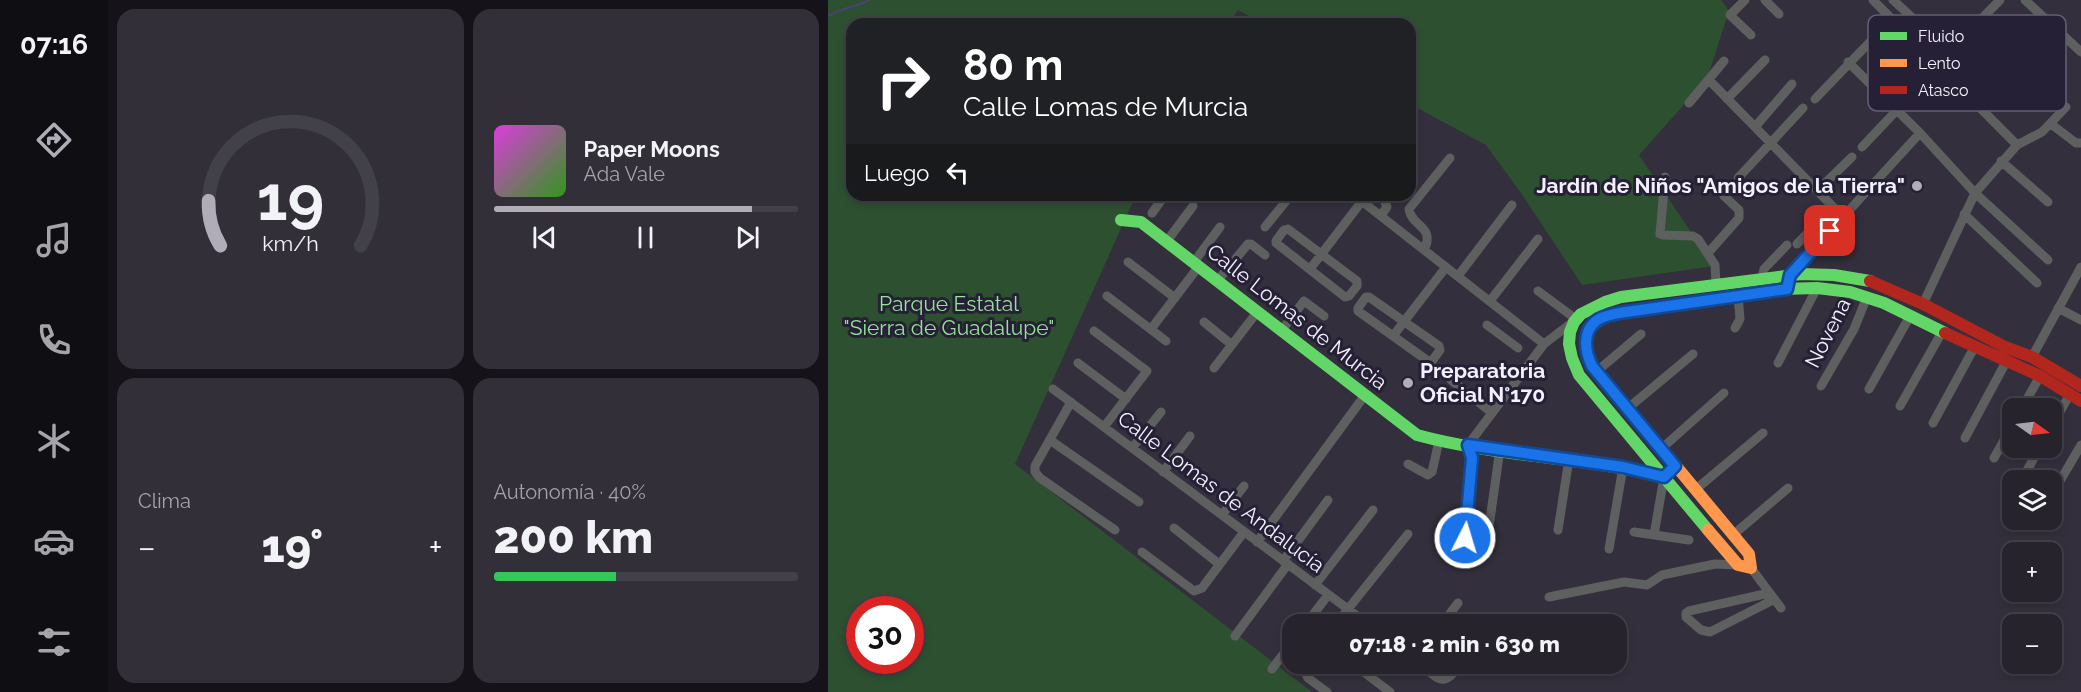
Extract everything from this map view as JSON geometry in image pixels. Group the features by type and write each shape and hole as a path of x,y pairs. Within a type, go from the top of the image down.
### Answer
{"street":[{"path":"1745,0 1730,15 1751,35"},
{"path":"1765,0 1779,14"},
{"path":"1873,0 1888,15"},
{"path":"1893,0 1909,15"},
{"path":"1986,15 2000,0"},
{"path":"2025,0 2041,15"},
{"path":"2066,38 2081,52"},
{"path":"1815,99 1868,42"},
{"path":"1727,99 1765,60"},
{"path":"1689,103 1724,61"},
{"path":"1848,62 1868,82"},
{"path":"1709,80 1843,217"},
{"path":"1755,127 1792,84"},
{"path":"1738,178 1803,108"},
{"path":"1862,147 1896,111"},
{"path":"1898,111 1975,193 2048,260"},
{"path":"1984,111 2017,145"},
{"path":"1923,304 1975,193 2017,145 2034,137 2062,111"},
{"path":"2050,124 2076,143 2081,143"},
{"path":"1787,289 1790,275 1920,133"},
{"path":"1817,191 1852,157"},
{"path":"1416,200 1450,158"},
{"path":"2001,161 2048,202"},
{"path":"1665,177 1660,234 1663,236 1693,236 1698,239 1716,269 1716,284"},
{"path":"1708,253 1739,219 1739,210 1724,196"},
{"path":"1152,213 1161,201"},
{"path":"1265,227 1286,201"},
{"path":"1310,269 1356,201"},
{"path":"1362,201 1545,344"},
{"path":"1380,215 1387,207 1384,201"},
{"path":"1415,201 1409,209 1411,217 1426,230 1428,242 1424,250"},
{"path":"1458,276 1512,205"},
{"path":"1167,241 1193,206"},
{"path":"1762,278 1764,269 1833,207"},
{"path":"1964,214 2037,283"},
{"name":"Calle Lomas de Murcia","path":"1121,220 1141,222 1417,435 1439,441 1623,467 1664,477"},
{"path":"1151,329 1175,298 1220,227"},
{"path":"1288,229 1321,255 1357,281 1357,286 1349,296 1345,297 1275,242 1284,230 1288,229"},
{"path":"1490,301 1538,238"},
{"path":"1218,280 1248,244 1265,255"},
{"path":"1128,262 1175,298"},
{"path":"1393,336 1446,267"},
{"path":"2032,357 2081,267"},
{"path":"1465,538 1472,458 1468,445 1545,344 1584,311 1598,303 1621,297 1790,275 1834,275 1869,281 1923,304 2005,347 2032,357 2081,386"},
{"path":"1693,287 1694,302"},
{"path":"1778,363 1818,288"},
{"path":"1781,608 1751,568 1749,554 1596,372 1586,355 1589,329 1595,321 1611,315 1787,289 1818,288 1850,292 1884,303 1974,348 2040,376 2076,398 2062,414"},
{"path":"1538,291 1575,320"},
{"path":"1735,328 1740,319 1738,295"},
{"path":"1107,296 1166,341"},
{"path":"1366,297 1369,297 1404,322 1439,346 1440,350 1432,361 1428,361 1358,311 1358,308 1366,297"},
{"name":"Novena","path":"1821,386 1854,329 1867,297"},
{"path":"1282,330 1305,302 1324,316"},
{"path":"2058,308 2081,320"},
{"path":"1214,368 1258,311"},
{"path":"1497,332 1509,316"},
{"path":"1869,389 1910,316"},
{"path":"1575,320 1569,333 1568,347 1579,375 1738,565"},
{"path":"1204,322 1232,345"},
{"path":"1487,325 1518,348"},
{"path":"1094,331 1146,369 1146,373 1104,427"},
{"path":"1900,406 1942,332"},
{"path":"1596,372 1641,334"},
{"path":"1965,438 2002,361 2005,347"},
{"path":"1933,423 1974,348"},
{"path":"1627,409 1693,354"},
{"path":"1078,363 1126,399"},
{"path":"2028,398 2040,376"},
{"path":"1451,380 1492,413"},
{"name":"Calle Lomas de Andalucía","path":"1053,389 1355,614"},
{"path":"1661,449 1724,393"},
{"path":"1257,542 1365,395"},
{"path":"1071,402 1035,466 1035,472 1040,478 1115,530"},
{"path":"1132,448 1161,412"},
{"path":"1695,490 1763,433"},
{"path":"1163,472 1190,436"},
{"path":"1050,440 1139,502"},
{"path":"1408,464 1428,475 1432,472 1439,441"},
{"path":"1994,458 2002,444"},
{"path":"2062,478 2081,445"},
{"path":"1485,555 1500,450"},
{"path":"1558,530 1569,459"},
{"path":"1654,535 1664,477 1675,466"},
{"path":"1610,549 1623,467"},
{"path":"1222,515 1244,486"},
{"path":"1733,535 1788,488"},
{"path":"1235,636 1328,500"},
{"path":"1315,585 1373,510"},
{"path":"1174,528 1219,564"},
{"path":"1142,552 1194,591 1202,588 1244,532"},
{"path":"1634,532 1689,540"},
{"path":"1344,614 1408,534"},
{"path":"1549,597 1624,582 1647,585 1662,575 1715,564 1751,568"},
{"path":"1314,614 1328,595"},
{"path":"1771,596 1706,633 1686,617 1689,611 1771,596"},
{"path":"1450,614 1458,603"},
{"path":"1272,669 1282,656"},
{"path":"1306,674 1308,678 1328,692"},
{"path":"1366,674 1390,692"},
{"path":"1433,674 1444,680 1453,674"}],"green space":[{"name":"Parque Estatal \"Sierra de Guadalupe\"","path":"828,0 1721,0 1729,11 1707,79 1639,155 1714,266 1582,285 1486,145 1416,107 1416,18 1253,18 1238,10 1232,18 846,18 846,201 1133,201 1015,464 1282,669 1282,674 1289,674 1312,692 828,692"}],"waterway":[{"path":"828,16 869,0"}],"traffic: fast":[{"path":"1121,220 1141,222 1417,435 1478,448 1603,465 1664,477"},
{"path":"1708,530 1579,375 1569,344 1574,322 1581,314 1621,297 1801,274 1834,275 1870,281"},
{"path":"1676,466 1592,366 1586,338 1589,331 1600,320 1619,313 1781,289 1817,288 1850,292 1884,303 1945,333"}],"traffic: slow":[{"path":"1676,466 1749,554 1751,568 1738,565 1708,530"}],"traffic: jam":[{"path":"1870,281 1923,304 2005,347 2032,357 2081,386"},
{"path":"1945,333 2040,376 2081,401"}],"place":[{"name":"Jardín de Niños \"Amigos de la Tierra\"","path":"1917,186"},
{"name":"Preparatoria Oficial N°170","path":"1408,383"}],"route":[{"path":"1465,538 1472,458 1468,445 1623,467 1664,477 1675,466 1592,366 1586,355 1586,343 1589,329 1595,321 1604,316 1619,313 1787,289 1790,275 1830,231"}]}
